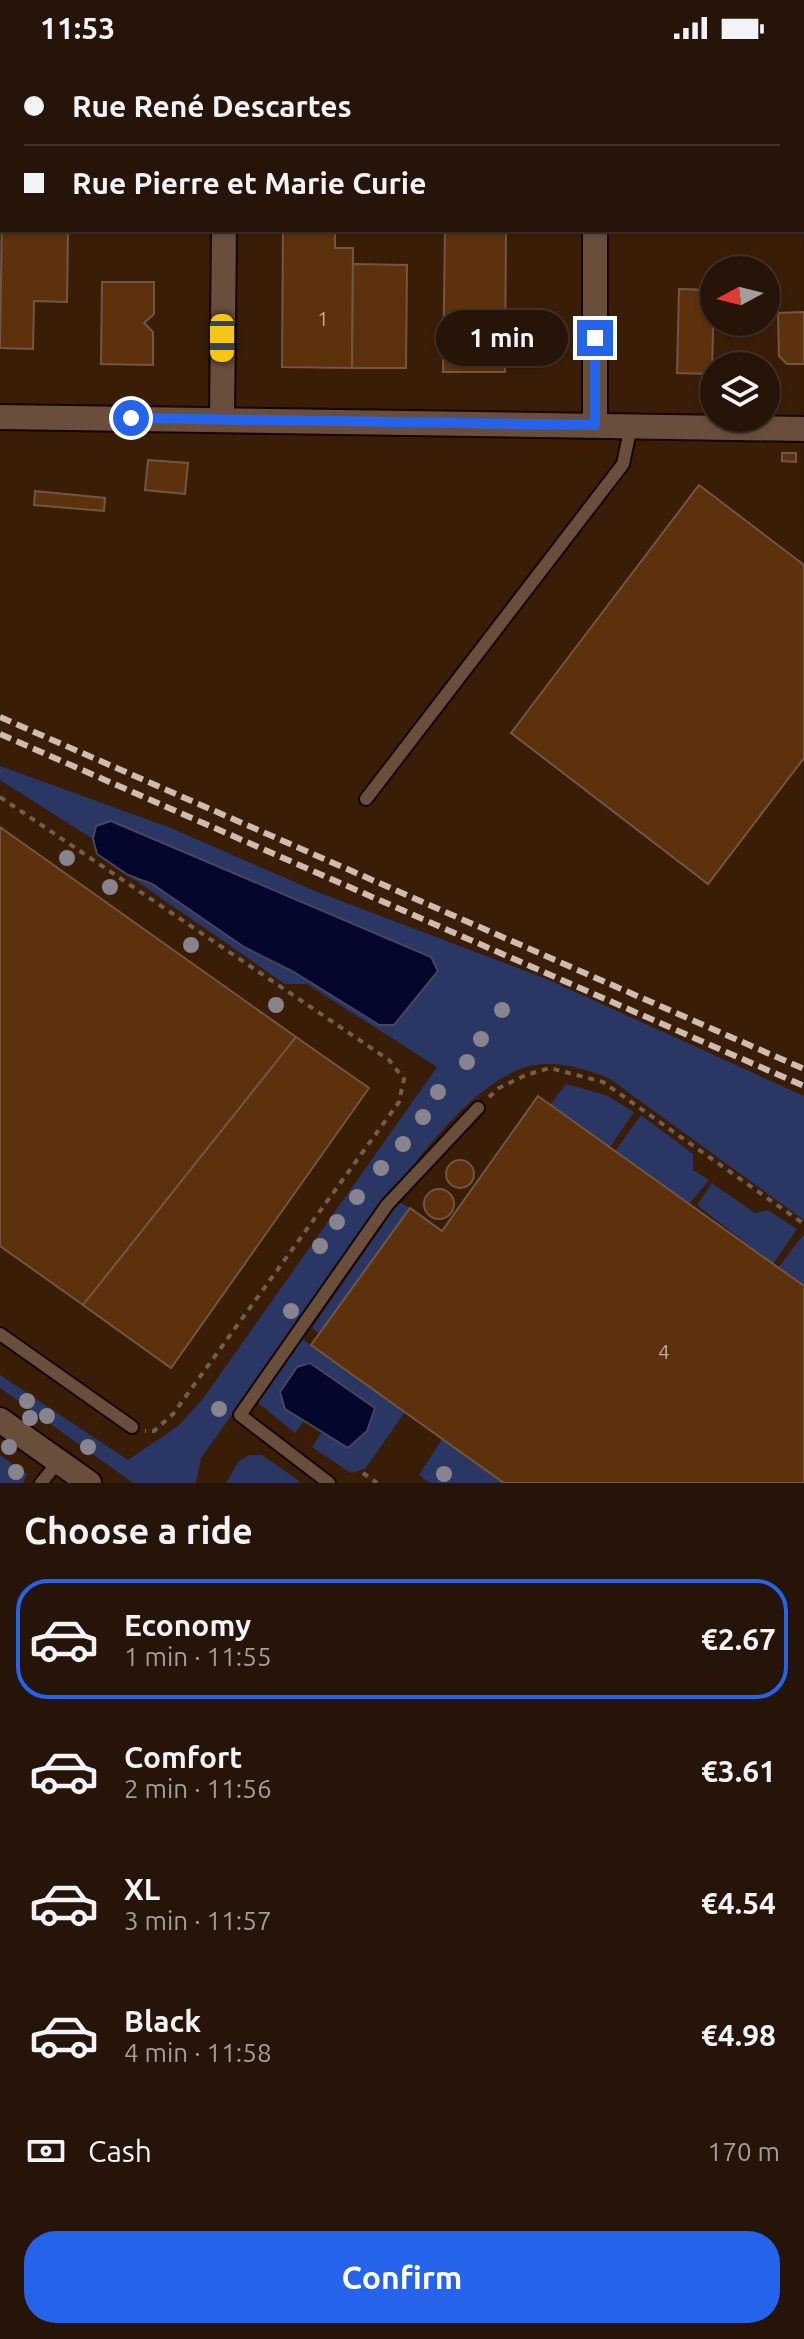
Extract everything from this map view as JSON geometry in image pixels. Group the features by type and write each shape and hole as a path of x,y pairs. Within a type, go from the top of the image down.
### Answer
{"street":[{"path":"222,418 224,232"},
{"path":"595,232 595,425"},
{"path":"0,417 804,429"},
{"path":"0,1420 89,1483"}],"lane":[{"path":"366,799 623,464 629,452 631,426"},
{"path":"329,1483 240,1415 387,1205 478,1108"},
{"path":"0,1334 132,1427"},
{"path":"41,1483 59,1461"}],"path":[{"path":"0,797 389,1060 404,1079 399,1102 173,1414 154,1431 132,1427"},
{"path":"478,1108 499,1088 526,1075 550,1068 581,1073 621,1092 804,1224"},
{"path":"363,1473 377,1483"}],"shaded area":[{"path":"0,232 802,232 804,1096 547,979 315,891 171,828 49,785 676,1088 804,1185 804,1483 0,1483"},
{"path":"0,766 171,828 315,891 547,979 804,1096 804,1220 610,1079 561,1065 523,1068 490,1086 450,1121 432,1142 201,1458 196,1483 133,1483 0,1388 0,1375 128,1460 178,1426 202,1400 437,1067 307,984 285,984 128,875 152,884 244,947 294,972 384,936 96,826 93,839 0,780"},
{"path":"111,821 431,957 438,971 394,1025 379,1025 294,972 244,947 152,884 128,875 97,854 93,839 96,826"},
{"path":"566,1084 606,1095 634,1112 610,1147 550,1105"},
{"path":"641,1115 693,1154 693,1170 709,1180 689,1204 615,1151"},
{"path":"712,1183 755,1213 768,1210 797,1229 773,1264 697,1205"},
{"path":"399,1202 410,1208 320,1334 312,1328"},
{"path":"804,1234 804,1286 778,1268"},
{"path":"302,1339 405,1412 365,1469 351,1473 312,1447 322,1432 348,1448 375,1408 310,1363 285,1409 304,1421 295,1433 257,1402"},
{"path":"310,1363 375,1408 367,1431 348,1448 285,1409 280,1392 297,1367"},
{"path":"442,1439 504,1483 430,1483 419,1475"},
{"path":"0,1455 27,1474 23,1483 0,1483"},
{"path":"249,1455 262,1455 302,1483 226,1483 239,1461"}],"building":[{"path":"2,232 68,232 67,302 34,301 33,349 0,348"},
{"path":"283,232 335,232 335,248 353,248 352,368 282,367"},
{"path":"445,232 506,232 505,372 443,372"},
{"path":"353,264 407,265 406,368 352,368"},
{"path":"102,282 154,282 154,314 144,323 153,332 153,365 101,364"},
{"path":"679,289 700,290 700,336 713,336 713,352 700,352 700,374 677,373"},
{"path":"804,312 804,364 787,364 780,357 780,313"},
{"path":"782,453 796,453 796,462 782,461"},
{"path":"148,460 188,463 185,494 145,490"},
{"path":"699,485 804,565 804,758 708,884 511,733"},
{"path":"35,491 105,498 104,511 34,505"},
{"path":"0,827 296,1037 83,1305 0,1246"},
{"path":"296,1037 369,1088 171,1368 83,1305"},
{"path":"538,1096 804,1286 804,1483 504,1483 311,1345 410,1208 442,1231"},
{"path":"460,1160 470,1164 474,1174 470,1184 460,1188 450,1184 446,1174 450,1164"},
{"path":"439,1189 445,1190 453,1198 453,1210 445,1218 439,1219 433,1218 425,1210 424,1204 425,1198 433,1190"}],"railway":[{"path":"0,717 804,1069"},
{"path":"0,734 804,1086"}],"route":[{"path":"131,418 595,425 595,338"}]}
